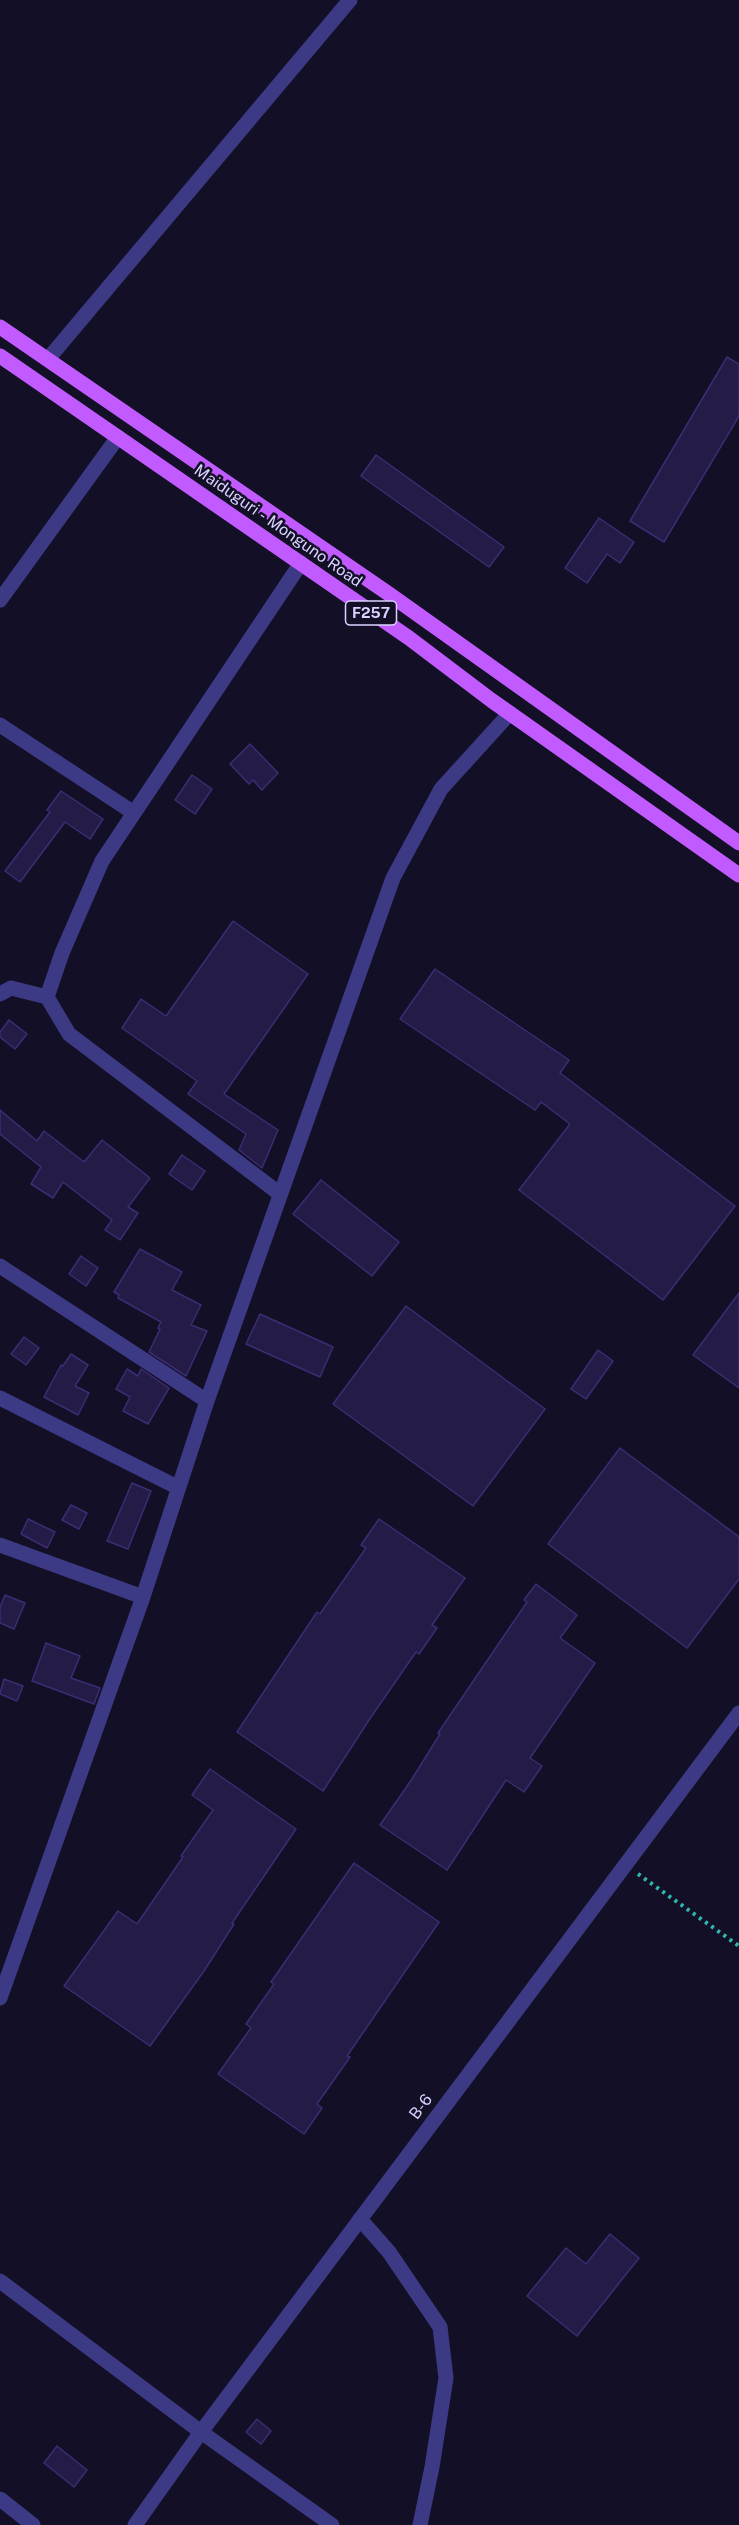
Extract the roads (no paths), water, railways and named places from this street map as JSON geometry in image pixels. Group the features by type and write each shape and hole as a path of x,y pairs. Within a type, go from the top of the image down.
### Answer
{"main road":[{"name":"Maiduguri - Monguno Road","path":"0,327 389,594 739,843"},
{"name":"Maiduguri - Monguno Road","path":"0,356 302,563 739,875"}],"street":[{"path":"48,359 350,0"},
{"path":"0,600 118,437"},
{"path":"47,997 62,953 102,861 302,563"},
{"path":"0,1998 143,1597 177,1487 207,1401 393,878 441,789 510,713"},
{"path":"0,725 134,813"},
{"path":"0,994 11,987 47,997 69,1034 280,1194"},
{"path":"0,1266 207,1401"},
{"path":"0,1398 177,1487"},
{"path":"0,1545 143,1597"},
{"name":"B-6","path":"135,2525 201,2432 739,1713"},
{"path":"360,2219 389,2252 440,2327 446,2378 420,2525"},
{"path":"0,2281 201,2432 332,2525"},
{"path":"3,2506 33,2525"}]}
